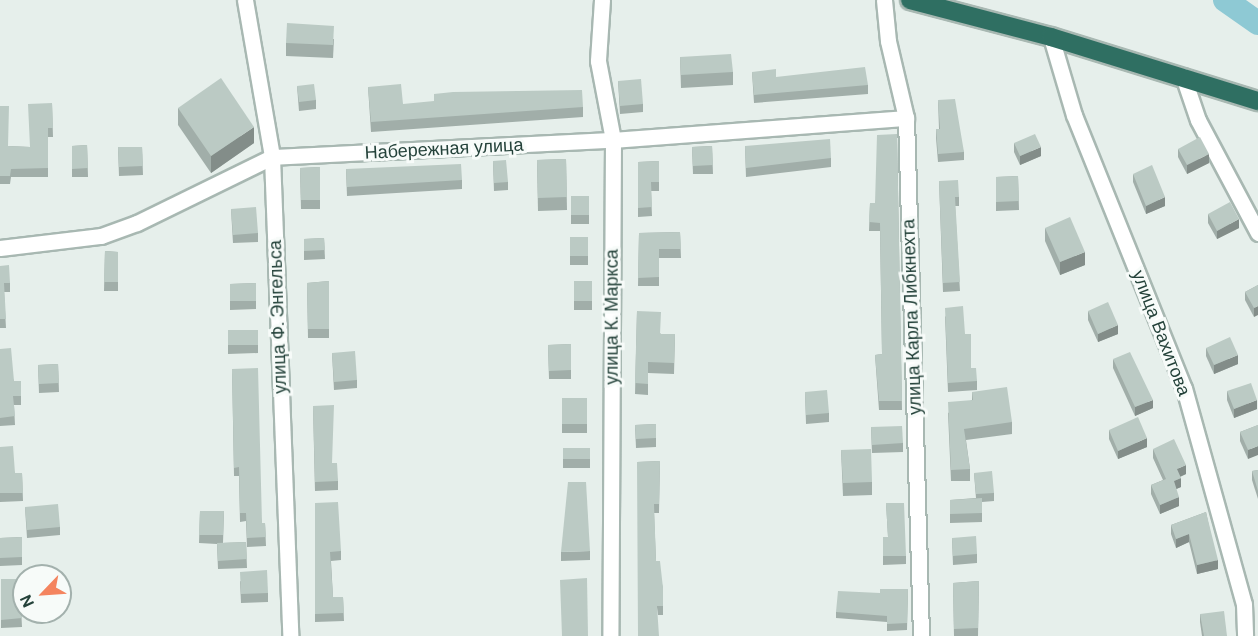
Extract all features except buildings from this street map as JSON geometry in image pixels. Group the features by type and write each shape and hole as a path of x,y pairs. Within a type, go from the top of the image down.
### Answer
{"highway":[{"path":"910,0 1051,37 1258,101"}],"street":[{"name":"улица Ф. Энгельса","path":"245,0 272,158 290,636"},
{"name":"улица К. Маркса","path":"602,0 598,61 613,140 610,636"},
{"name":"улица Карла Либкнехта","path":"884,0 888,41 906,118 921,636"},
{"name":"улица Вахитова","path":"1051,37 1074,115 1184,388 1244,604 1245,636"},
{"path":"1183,76 1198,120 1258,233"},
{"name":"Набережная улица","path":"0,248 101,236 137,223 272,158 613,140 906,118"}],"waterway":[{"path":"1225,0 1258,23"}]}
